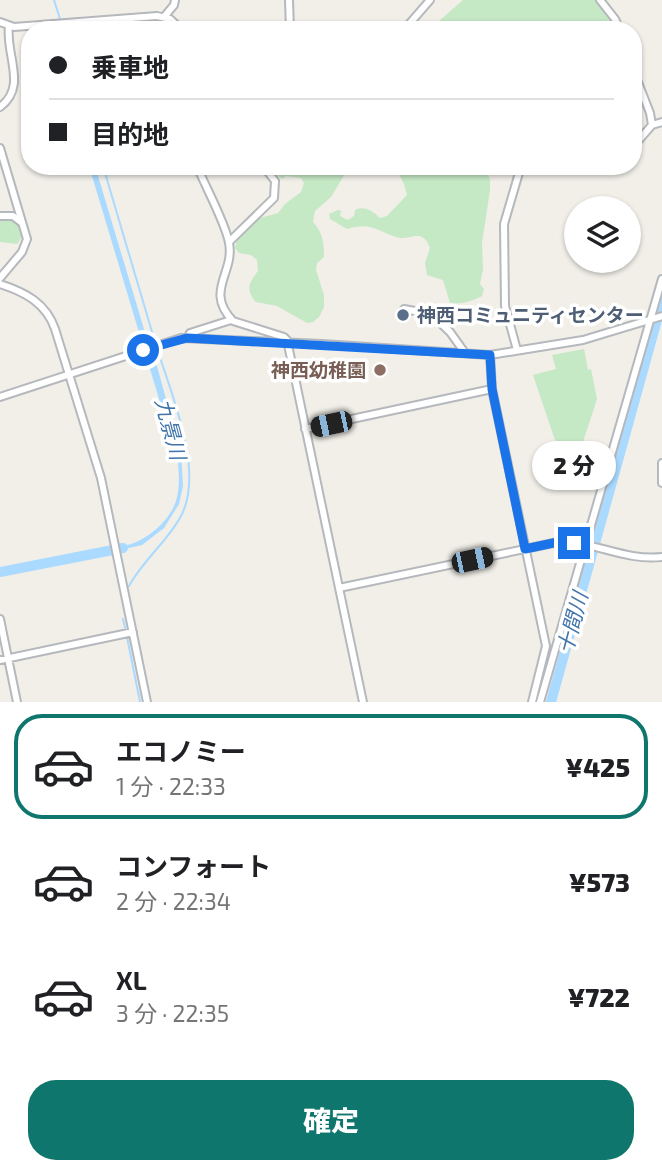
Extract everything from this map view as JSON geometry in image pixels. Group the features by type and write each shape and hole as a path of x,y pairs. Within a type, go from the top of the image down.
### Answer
{"street":[{"path":"164,17 176,0"},
{"path":"289,0 290,21"},
{"path":"412,21 430,0"},
{"path":"600,0 616,21"},
{"path":"84,21 164,17 170,21"},
{"path":"0,22 9,26 21,26"},
{"path":"0,107 12,95 15,83 9,26"},
{"path":"642,92 652,125"},
{"path":"642,137 652,125 662,122"},
{"path":"0,148 27,236 24,247 0,278"},
{"path":"201,175 229,242 219,295 232,320"},
{"path":"229,242 274,198 275,181 270,175"},
{"path":"517,350 505,306 504,224 519,175"},
{"path":"0,216 13,216 22,223"},
{"path":"540,702 662,279"},
{"path":"0,284 26,293 47,312 53,323 98,467 147,702"},
{"path":"404,309 432,314 450,332 465,353"},
{"path":"0,397 187,338 490,355 588,339 662,316"},
{"path":"187,338 190,334 232,320 284,337 287,342 363,702"},
{"path":"490,355 492,389 546,646 532,702"},
{"path":"305,429 492,389"},
{"path":"662,463 662,483"},
{"path":"339,589 558,542 585,545 627,557 662,557"},
{"path":"0,619 18,702"},
{"path":"0,660 133,632"}],"green space":[{"path":"463,0 597,0 610,21 439,21"},
{"path":"277,175 344,175 331,197 315,211 313,222 321,234 324,247 324,257 317,263 316,270 324,295 324,307 313,322 307,323 277,306 256,302 249,286 258,271 257,260 251,255 239,253 235,248 237,239 256,219 278,213 301,192 304,183 301,178 286,176 282,179"},
{"path":"400,175 488,175 490,190 482,243 482,296 466,302 450,303 443,280 427,275 425,263 430,248 423,238 396,237 368,227 347,229 330,219 329,214 338,210 341,211 340,216 348,220 354,216 355,210 362,208 380,218 387,216 407,195"},
{"path":"0,218 13,219 18,225 22,234 17,244 0,242"},
{"path":"584,349 597,399 583,442 558,449 533,375 556,369 552,355"}],"water":[{"path":"92,175 98,175 147,339 151,344 181,454 183,486 179,504 164,528 142,545 120,550 119,547 146,537 168,517 177,496 178,462"}],"waterway":[{"path":"54,0 61,21"},
{"path":"106,175 155,342"},
{"name":"十間川","path":"551,702 662,302"},
{"path":"129,586 176,525 187,498 188,455 157,348"},
{"name":"九景川","path":"0,572 123,548"},
{"path":"123,619 126,632"},
{"path":"127,637 140,702"}],"place":[{"name":"神西コミュニティセンター","path":"403,315"},
{"name":"神西幼稚園","path":"380,370"}],"route":[{"path":"143,350 187,338 490,355 492,389 525,549 558,542 574,543"}]}
